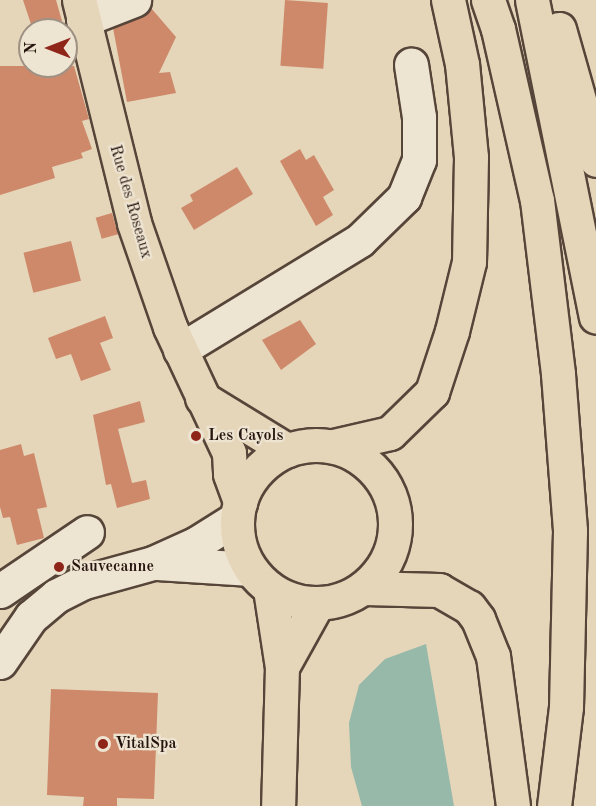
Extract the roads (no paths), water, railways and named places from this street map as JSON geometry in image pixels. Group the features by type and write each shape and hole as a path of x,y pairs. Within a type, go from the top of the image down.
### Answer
{"main road":[{"path":"278,806 282,667 260,579 240,544 239,510 250,480 266,463 287,450 310,445 333,446 390,433 432,392 452,331 468,262 471,157 462,64 448,0"},
{"path":"488,0 498,29 537,200 558,374 570,531 566,707 554,806"},
{"path":"532,0 596,317"},
{"path":"551,0 596,160"},
{"name":"Rue des Roseaux","path":"81,10 134,224 180,350 229,453 230,474 239,510"},
{"path":"202,398 287,450"},
{"path":"260,579 292,600 317,604 342,600 365,588 383,569 393,545 394,511 390,494 377,472 357,456 333,446"},
{"path":"365,588 439,590 468,606 478,619 493,656 513,806"},
{"path":"282,667 317,604"}],"street":[{"path":"81,10 134,0"},
{"path":"180,350 360,240 404,197 419,160 419,117 411,65"},
{"path":"0,662 32,617 56,596 84,582 153,563 197,543 239,510"},
{"path":"0,591 87,532"},
{"path":"153,563 260,579"}],"place":[{"name":"Les Cayols","path":"196,436"},
{"name":"Sauvecanne","path":"59,567"},
{"name":"VitalSpa","path":"103,744"}]}
